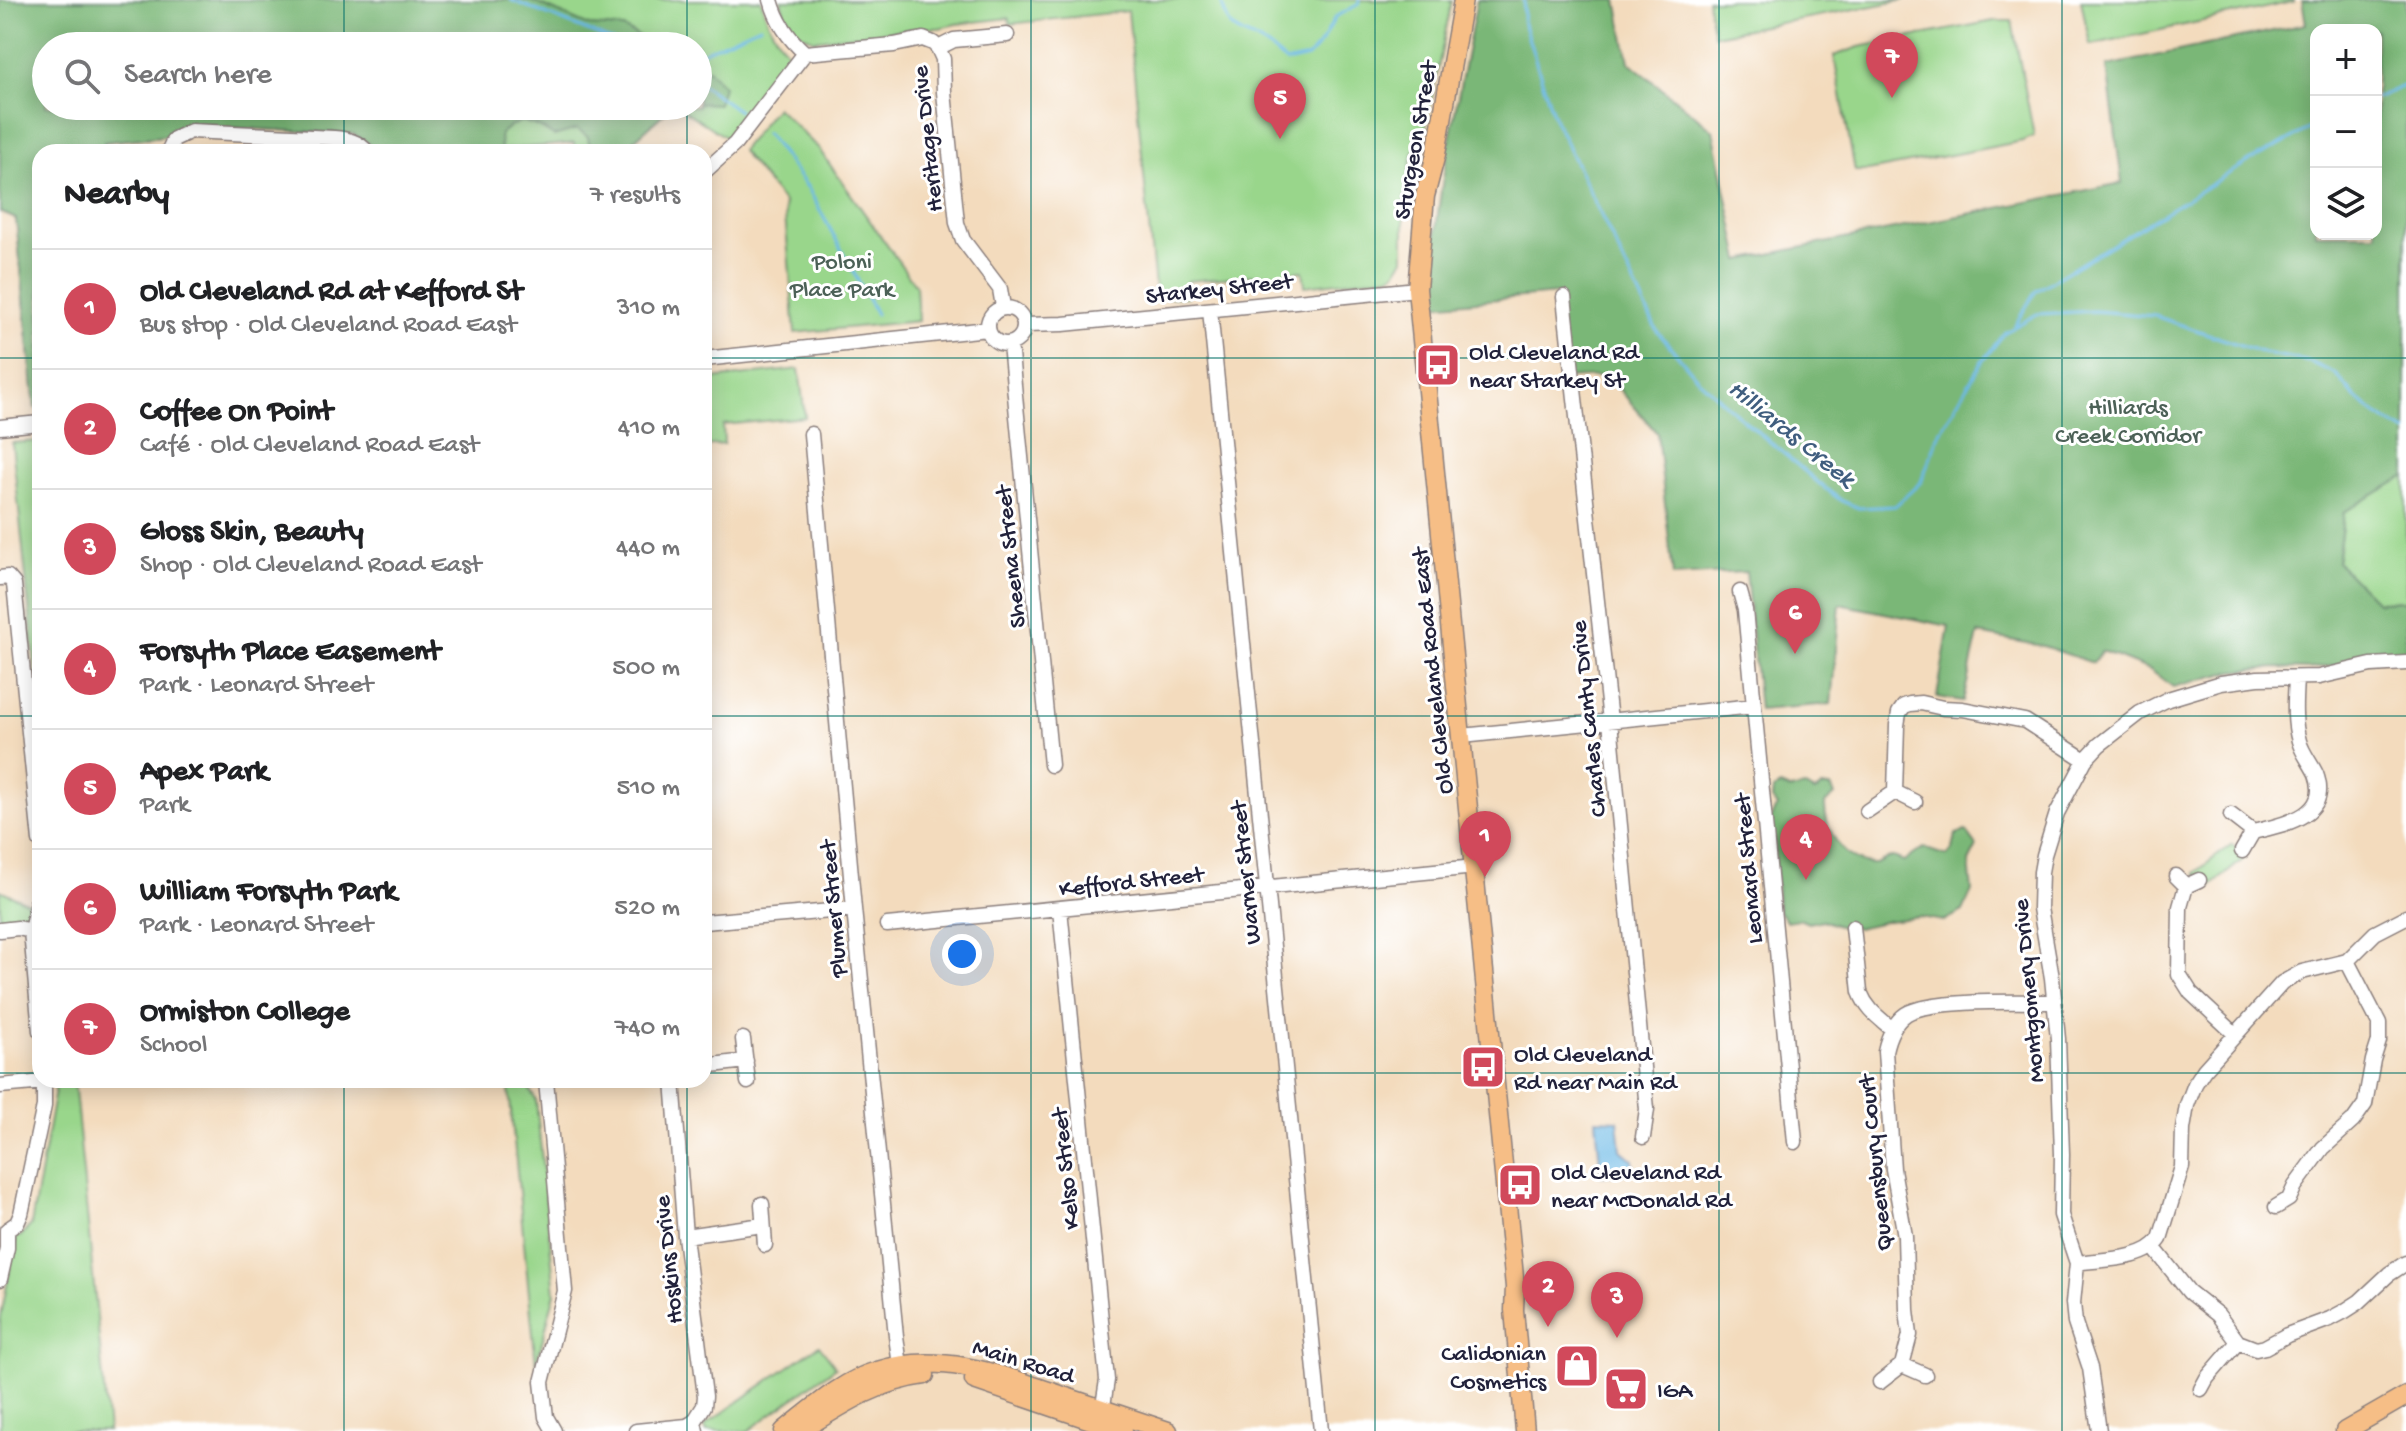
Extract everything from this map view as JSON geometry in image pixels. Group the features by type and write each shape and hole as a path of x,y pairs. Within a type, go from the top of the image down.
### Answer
{"main road":[{"name":"Sturgeon Street","path":"1417,289 1425,196 1436,154 1463,0"},
{"name":"Old Cleveland Road East","path":"1417,289 1515,1287 1514,1310 1525,1431"},
{"name":"Old Cleveland Road East","path":"1515,1287 1522,1309 1535,1431"},
{"name":"Main Road","path":"784,1431 825,1398 877,1371 955,1375 1102,1417 1168,1431"},
{"name":"Main Road","path":"800,1431 901,1372"},
{"path":"2345,1431 2406,1396"},
{"name":"Main Road","path":"1102,1417 1123,1431"}],"street":[{"path":"712,165 735,144 805,53 789,39 775,15 771,0"},
{"name":"Heritage Drive","path":"938,48 954,40 1007,35"},
{"name":"Heritage Drive","path":"805,53 894,45 923,39 938,48 943,59 957,223 963,240 1000,289 1003,307"},
{"path":"172,144 174,139 191,131 342,139 358,144"},
{"name":"Starkey Street","path":"1025,325 1063,324 1417,289"},
{"name":"Charles Canty Drive","path":"1564,297 1610,721 1647,1109 1643,1137"},
{"path":"1003,307 1020,314 1025,325 1021,337 1010,344 999,343 988,329 990,318 1003,307"},
{"name":"Warner Street","path":"1210,310 1321,1431"},
{"path":"712,358 988,329"},
{"name":"Sheena Street","path":"1010,344 1051,765"},
{"path":"0,427 32,424"},
{"name":"Plumer Street","path":"811,434 854,909 901,1372"},
{"path":"0,578 8,577 14,584 32,762"},
{"name":"Leonard Street","path":"1740,592 1745,610 1795,1142"},
{"name":"Montgomery Drive","path":"2098,1428 2090,1368 2075,1323 2073,1303 2077,1263 2061,1215 2058,1039 2040,908 2041,872 2057,813 2085,760 2106,739 2140,713 2186,692 2241,680 2319,677 2371,665 2406,663"},
{"path":"2242,851 2253,832 2303,817 2316,800 2316,774 2299,742 2296,678"},
{"path":"1895,792 1899,713 1910,704 1963,709 2025,721 2085,760"},
{"path":"1462,736 1754,706"},
{"path":"1895,792 1915,802"},
{"path":"1867,811 1895,792"},
{"path":"2231,815 2253,832"},
{"name":"Kefford Street","path":"887,925 1475,867"},
{"path":"2187,881 2180,907 2179,974 2191,993 2235,1034"},
{"path":"712,921 854,909"},
{"name":"Kelso Street","path":"1060,909 1107,1380 1102,1417"},
{"path":"2077,1263 2138,1255 2154,1248 2160,1239 2181,1175 2185,1117 2190,1095 2204,1070 2282,983 2302,972 2347,961 2375,933 2406,917"},
{"path":"32,926 32,942"},
{"path":"1853,927 1860,992 1870,1011 1892,1029 1906,1014 1917,1010 1979,1002 2053,1002"},
{"path":"0,930 18,928 31,931"},
{"path":"2297,1213 2282,1203 2323,1148 2360,1113 2365,1104 2379,1041 2379,1023 2347,961"},
{"name":"Queensbury Court","path":"1892,1029 1885,1051 1893,1169 1905,1236 1910,1335 1902,1365"},
{"path":"743,1039 748,1082"},
{"path":"712,1065 746,1061"},
{"path":"0,1086 32,1082"},
{"path":"0,1279 7,1248 3,1230 17,1223 21,1214 44,1106 44,1088"},
{"path":"547,1088 565,1291 542,1382 546,1417 554,1431"},
{"name":"Hoskins Drive","path":"674,1088 685,1236 705,1396 695,1427"},
{"path":"762,1204 765,1245"},
{"path":"685,1236 763,1225"},
{"path":"2154,1248 2189,1292 2218,1315 2238,1342 2256,1349 2330,1319 2359,1302 2379,1282 2406,1263"},
{"path":"2201,1389 2238,1342"},
{"path":"1880,1382 1902,1365 1925,1375"},
{"path":"636,1431 695,1427"}],"green space":[{"path":"0,0 761,0 772,30 791,55 727,138 699,120 712,120 712,32 32,32 32,120 656,120 633,144 370,144 353,134 188,125 164,136 104,144 32,144 32,378 16,219 0,212"},
{"path":"0,0 530,0 589,26 623,28 631,32 32,32 32,120 656,120 633,144 589,144 588,137 577,129 554,136 522,121 500,134 501,144 370,144 353,134 188,125 164,136 104,144 32,144 32,378 16,219 0,212"},
{"path":"781,0 1452,0 1426,127 1414,151 1409,173 1404,203 1404,258 1396,272 1389,276 1305,286 1303,271 1188,281 1188,297 1156,298 1128,11 1010,24 1009,18 814,40 797,32 784,12"},
{"name":"Hilliards Creek Corridor","path":"1477,0 1617,0 1629,62 1713,130 1740,260 2122,183 2107,66 2306,24 2302,0 2406,0 2406,476 2344,512 2337,562 2377,602 2406,601 2406,656 2308,669 2234,671 2173,687 2150,670 2102,651 2093,663 2043,646 1978,634 1963,701 1937,697 1949,626 1840,604 1831,704 1759,710 1746,572 1673,576 1657,433 1608,376 1565,378 1557,294 1432,305 1436,229"},
{"path":"1707,0 1905,0 1714,35"},
{"path":"2081,0 2293,0 2293,2 2090,45"},
{"path":"1994,21 2012,21 2034,136 2023,141 1855,171 1834,56 1859,47"},
{"path":"712,74 723,86 718,104 712,104"},
{"name":"Poloni Place Park","path":"776,107 818,148 916,286 918,321 795,333 784,203 741,151"},
{"path":"799,369 805,417 723,425 724,444 712,445 712,379"},
{"path":"32,442 32,634 12,443"},
{"path":"2406,476 2406,601 2377,602 2337,562 2344,512"},
{"path":"1780,786 1790,790 1805,787 1815,792 1822,787 1831,787 1835,795 1825,804 1832,834 1845,851 1863,862 1876,864 1891,857 1904,861 1924,848 1947,856 1953,849 1956,834 1966,831 1977,846 1969,862 1972,891 1963,911 1944,921 1920,917 1857,928 1838,926 1823,920 1808,923 1799,919 1787,921 1778,911 1774,841 1770,828 1777,807 1772,799 1773,790"},
{"path":"2232,844 2246,857 2208,889 2195,873"},
{"path":"0,890 29,903 25,921 0,922"},
{"path":"55,1088 75,1088 108,1431 0,1431 0,1322 16,1237 31,1225"},
{"path":"509,1088 529,1088 536,1100 555,1293 536,1365"},
{"path":"819,1345 836,1367 748,1431 707,1431 704,1426"}],"water":[{"path":"1596,1119 1618,1120 1621,1150 1633,1160 1634,1173 1601,1176"}],"waterway":[{"path":"511,0 590,32"},
{"path":"1221,0 1228,21 1236,30 1265,45 1286,62 1308,57 1323,40 1335,17 1359,4 1359,0"},
{"name":"Hilliards Creek","path":"1524,0 1523,22 1555,120 1657,331 1697,378 1733,411 1826,489 1842,501 1859,508 1895,506 1921,482 1939,434 1981,363 2005,332 2013,328 2036,291 2251,160 2310,128"},
{"path":"712,48 760,26"},
{"name":"Hilliards Creek","path":"2381,96 2406,85"},
{"path":"712,92 739,111"},
{"path":"766,133 808,188 876,314"},
{"path":"2016,326 2037,314 2095,311 2155,316 2264,353 2310,362 2336,374 2356,398 2378,416 2406,432"}],"place":[{"name":"Ormiston College","path":"1892,98"},
{"name":"Apex Park","path":"1280,139"},
{"name":"Old Cleveland Rd near Starkey St","path":"1438,365"},
{"name":"William Forsyth Park","path":"1795,654"},
{"name":"Old Cleveland Rd at Kefford St","path":"1485,877"},
{"name":"Forsyth Place Easement","path":"1806,880"},
{"name":"Old Cleveland Rd near Main Rd","path":"1483,1067"},
{"name":"Old Cleveland Rd near McDonald Rd","path":"1520,1185"},
{"name":"Coffee On Point","path":"1548,1327"},
{"name":"Gloss Skin, Beauty","path":"1617,1338"},
{"name":"Calidonian Cosmetics","path":"1577,1366"},
{"name":"IGA","path":"1626,1389"}]}
